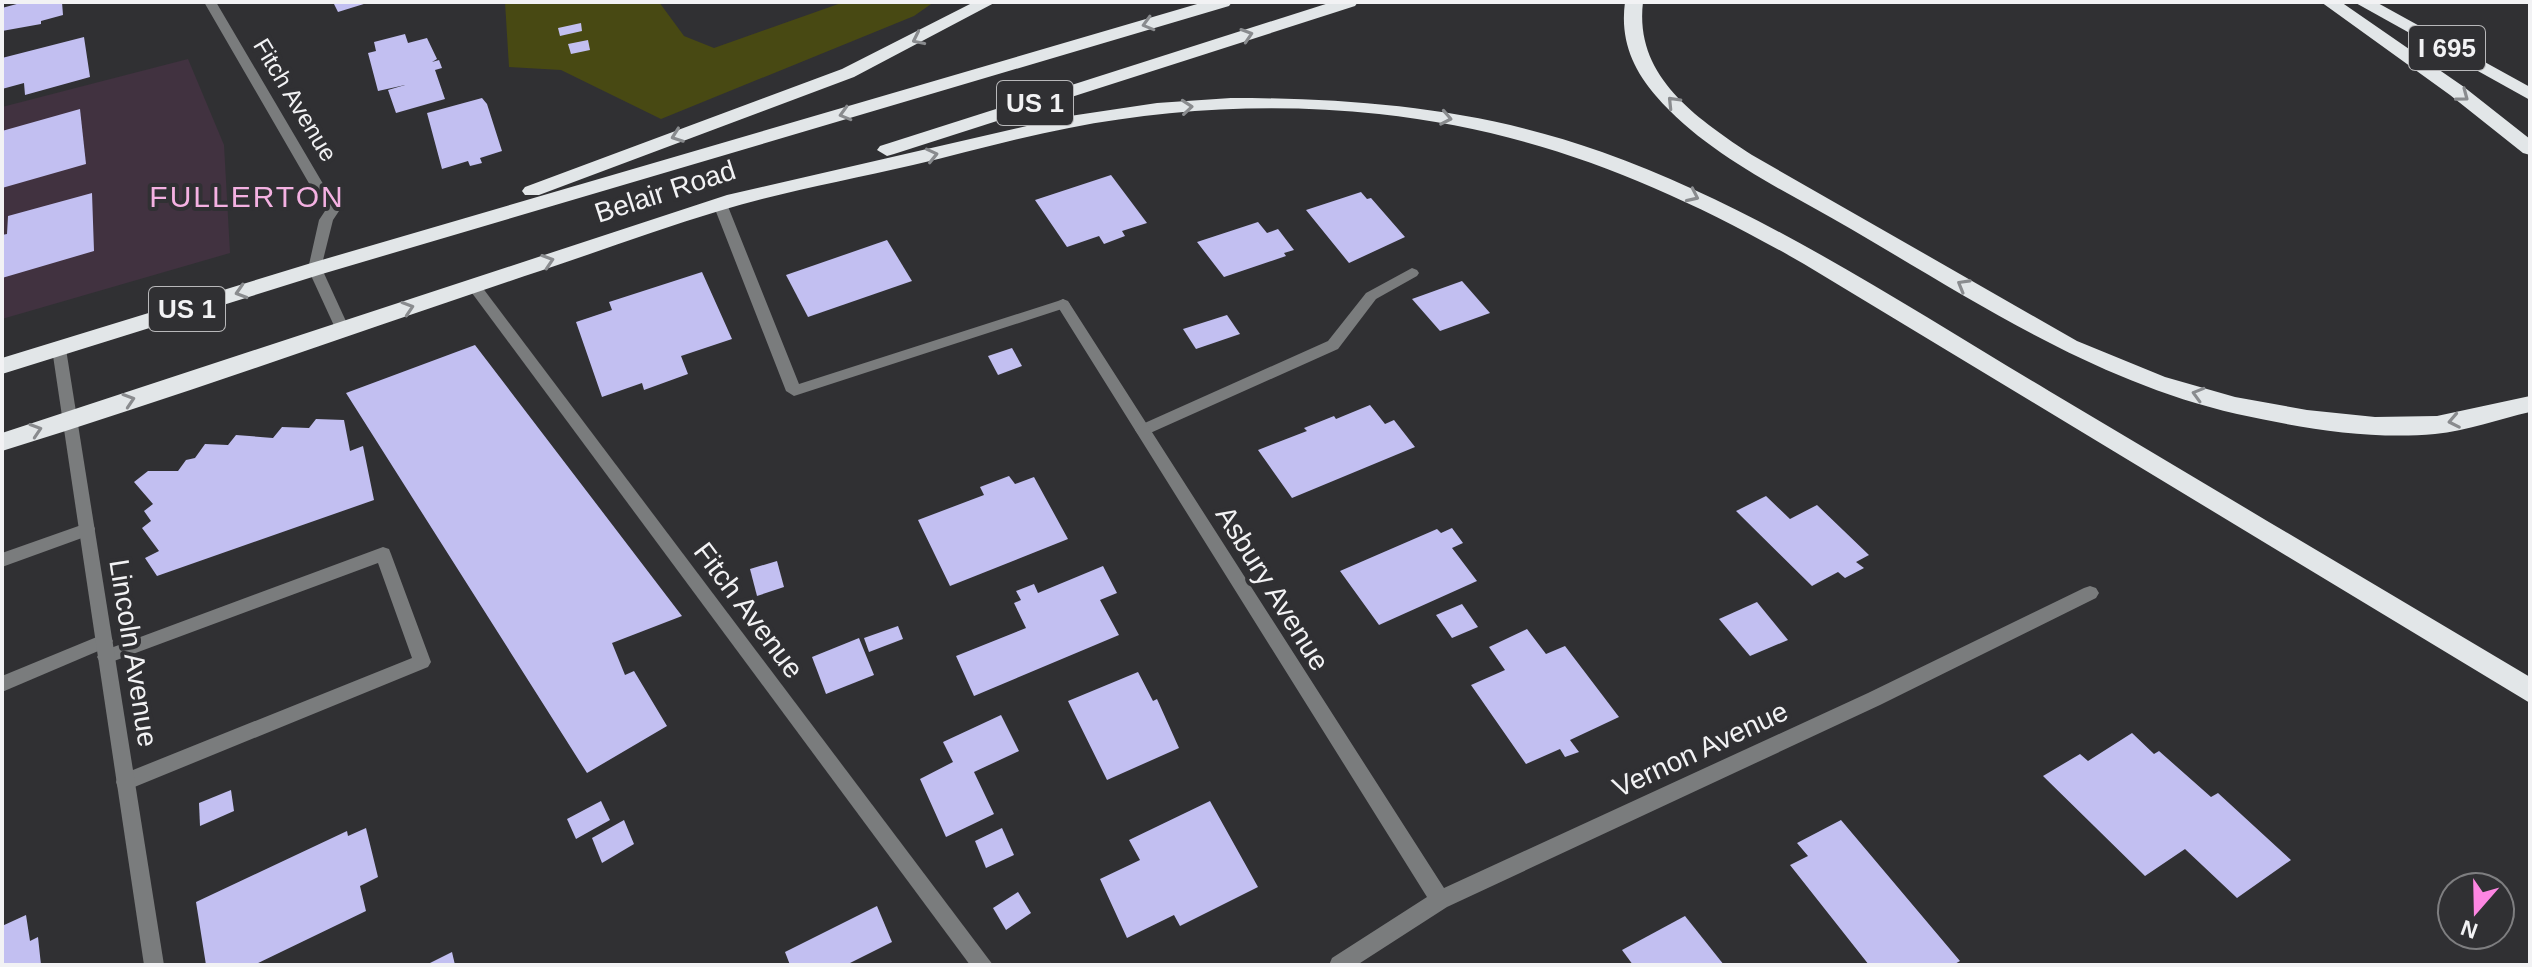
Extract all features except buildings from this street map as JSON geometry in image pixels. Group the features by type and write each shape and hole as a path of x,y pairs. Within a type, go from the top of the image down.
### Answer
{"highway":[{"path":"315,269 848,73 987,2"},
{"name":"Belair Road","path":"2,366 315,269 1223,2"},
{"name":"Belair Road","path":"2,442 720,204 1349,2"},
{"path":"1634,2 1632,33 1645,65 1666,95 1701,130 1745,159 2069,346 2158,383 2235,405 2307,419 2375,426 2437,425 2530,404"},
{"path":"2330,2 2457,91 2530,149"},
{"name":"I 695","path":"2363,2 2530,94"},
{"path":"720,204 1084,119 1187,107 1282,102 1366,106 1445,117 1518,134 1593,155 1660,180 1747,223 2530,691"}],"street":[{"name":"Fitch Avenue","path":"210,2 332,211 326,220 315,269"},
{"name":"Asbury Avenue","path":"720,204 794,391 1063,304 1440,900"},
{"path":"315,269 343,330"},
{"path":"1143,430 1333,345 1371,296 1412,273"},
{"name":"Fitch Avenue","path":"474,286 983,965"},
{"name":"Lincoln Avenue","path":"59,349 154,965"},
{"path":"2,560 87,529"},
{"path":"2,684 383,554 422,662 125,782"},
{"name":"Vernon Avenue","path":"1339,965 1440,900 1874,699 2090,593"}],"shaded area":[{"path":"505,2 659,2 684,36 714,48 844,2 934,2 914,16 661,119 561,70 509,67"},
{"path":"188,59 224,145 230,253 2,319 2,107"}],"district":[{"name":"FULLERTON","path":"247,197"}]}
